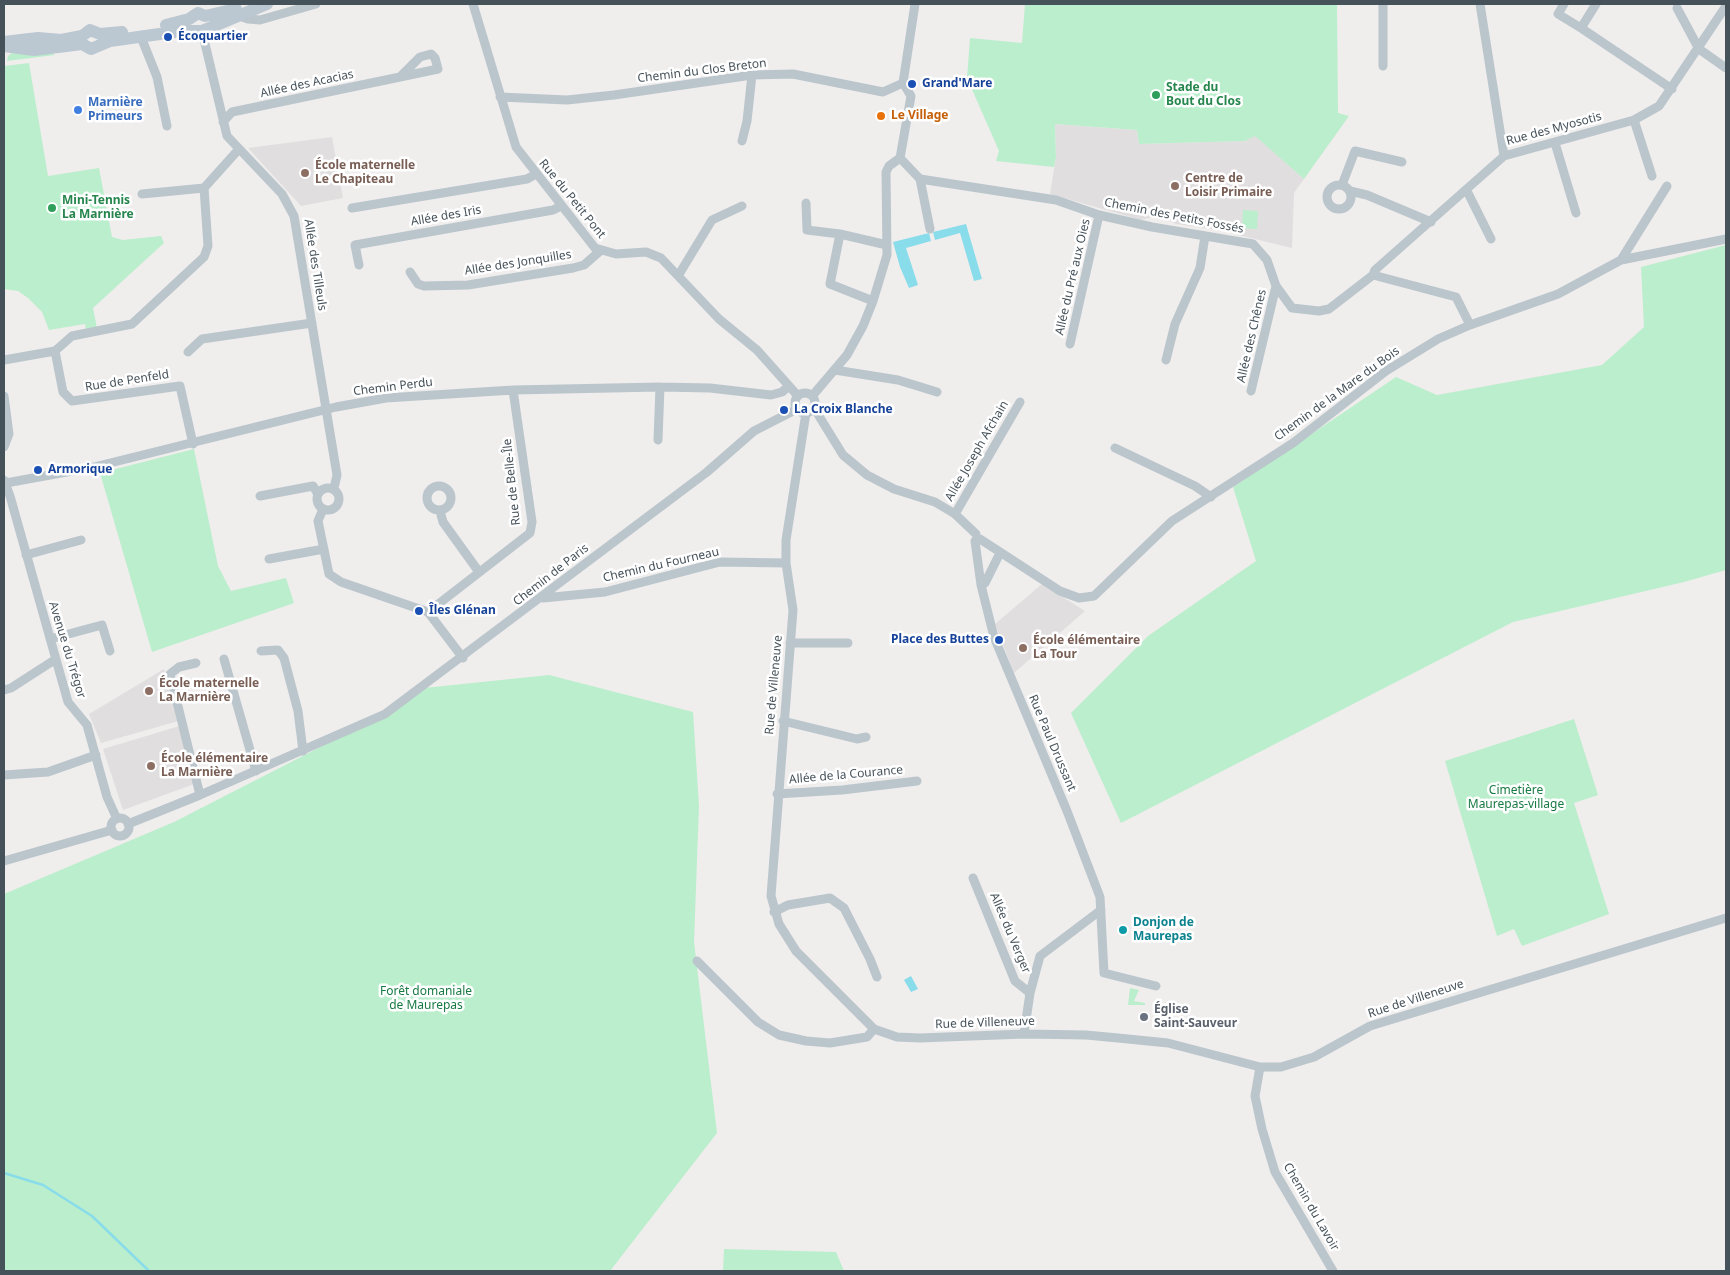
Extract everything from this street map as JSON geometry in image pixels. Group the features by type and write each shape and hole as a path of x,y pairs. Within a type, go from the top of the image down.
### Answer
{"street":[{"path":"4,42 38,38 82,40 91,49 100,39 180,22 199,25 254,4"},
{"path":"100,39 141,37 199,25 239,16 267,4"},
{"path":"239,16 260,20 316,4"},
{"name":"Rue du Petit Pont","path":"472,4 516,147 595,248 600,251 616,254 646,252 661,258 719,319 757,350 798,396"},
{"path":"813,396 835,370 863,326 887,255 886,172 889,166 900,158 910,96 903,83 915,4"},
{"path":"1383,4 1383,66"},
{"path":"1480,4 1504,156"},
{"path":"1564,4 1558,14 1672,89"},
{"path":"1581,28 1596,4"},
{"name":"Rue des Myosotis","path":"1329,309 1373,275 1375,270 1467,191 1504,156 1555,144 1634,120 1659,106 1699,49 1726,6"},
{"path":"1677,8 1699,49 1726,68"},
{"name":"Allée des Tilleuls","path":"199,25 227,136 282,194 294,216 337,475 334,488"},
{"path":"141,37 157,77 167,126"},
{"path":"4,55 10,47 34,50 82,40"},
{"name":"Chemin du Clos Breton","path":"500,96 566,100 752,75 793,74 883,92 903,83"},
{"path":"742,141 747,121 752,75"},
{"name":"Allée des Acacias","path":"222,122 232,112 400,77"},
{"path":"1634,120 1652,176"},
{"path":"1555,144 1576,213"},
{"path":"142,194 204,188 239,149"},
{"path":"1342,185 1355,151 1402,162"},
{"path":"900,158 920,180 930,229"},
{"path":"352,208 527,179 536,174"},
{"name":"Chemin des Petits Fossés","path":"920,180 1056,200 1099,215 1152,228 1253,244 1267,260 1276,286 1292,308 1310,311 1329,309"},
{"path":"1350,191 1351,200 1346,207 1339,210 1331,207 1326,200 1328,191 1334,186 1342,185 1350,191 1367,195 1431,222"},
{"path":"1620,260 1667,186"},
{"path":"4,360 54,351 72,336 132,324 204,257 208,246 204,188"},
{"path":"1467,191 1491,239"},
{"path":"806,203 807,230 840,234 887,245"},
{"name":"Allée des Iris","path":"359,265 356,245 553,210 561,206"},
{"path":"678,276 712,220 742,206"},
{"name":"Allée du Pré aux Oies","path":"1070,344 1099,215"},
{"path":"840,234 830,284 873,301"},
{"path":"1166,360 1175,324 1200,268 1205,236"},
{"name":"Chemin de la Mare du Bois","path":"1000,553 1060,591 1079,598 1094,596 1172,521 1293,444 1386,371 1438,339 1470,325 1558,294 1620,260 1726,239"},
{"name":"Allée des Jonquilles","path":"410,272 418,284 424,286 468,285 573,268 584,265 600,251"},
{"path":"1373,275 1456,297 1470,325"},
{"name":"Allée des Chênes","path":"1251,391 1276,286"},
{"path":"188,352 202,339 312,323"},
{"name":"Rue de Penfeld","path":"54,351 63,392 72,401 180,386 193,444"},
{"path":"835,370 898,380 937,392"},
{"name":"Chemin Perdu","path":"5,481 94,467 326,410 386,398 513,390 660,388 710,388 771,395 782,392 789,386"},
{"path":"658,440 660,388"},
{"name":"Rue de Belle-Île","path":"428,612 530,533 532,522 513,390"},
{"path":"803,392 813,396 816,401 814,408 806,413 797,409 795,401 798,396 803,392"},
{"path":"4,396 10,434 4,447"},
{"name":"Allée Joseph Afchain","path":"955,514 1020,402"},
{"path":"814,408 843,455 867,475 894,489 935,502 955,514 977,538 1000,553 985,583 981,585"},
{"name":"Chemin de Paris","path":"128,824 200,796 386,714 543,598 707,472 754,431 797,409"},
{"name":"Rue de Villeneuve","path":"806,413 786,540 786,563 793,610 770,896 774,912 786,938 796,951 874,1029 897,1037 920,1038 1024,1034 1086,1035 1160,1042 1260,1067 1281,1067 1304,1061 1370,1026 1726,918"},
{"path":"1116,448 1195,486 1211,496"},
{"name":"Avenue du Trégor","path":"5,481 68,702 87,725 107,797 117,819"},
{"path":"260,496 313,486 318,494"},
{"path":"323,488 334,488 340,497 339,504 334,509 323,509 317,501 318,494 323,488"},
{"path":"323,509 318,521 329,574 334,579 428,612 463,658"},
{"path":"440,511 443,522 479,572"},
{"path":"977,538 981,585"},
{"path":"26,555 81,540"},
{"path":"269,559 324,549"},
{"name":"Chemin du Fourneau","path":"543,598 605,592 720,562 786,563"},
{"name":"Rue Paul Drussant","path":"981,585 994,637 1067,811 1100,897 1104,973 1156,986"},
{"path":"50,640 102,625 110,651"},
{"path":"790,643 848,643"},
{"path":"261,651 278,650 284,658 298,711 303,751"},
{"path":"4,690 11,688 56,659"},
{"path":"224,659 256,771"},
{"path":"196,663 179,667 170,674 200,796"},
{"path":"783,721 857,739 866,737"},
{"path":"4,775 48,772 96,754"},
{"name":"Allée de la Courance","path":"777,794 842,790 917,781"},
{"path":"122,818 128,824 128,831 122,836 115,834 112,830 113,822 117,819 122,818"},
{"path":"4,861 112,830"},
{"name":"Allée du Verger","path":"973,878 1015,981 1030,993"},
{"path":"774,912 788,905 830,898 844,908 877,977"},
{"path":"1024,1034 1030,993 1040,956 1101,910"},
{"path":"696,961 758,1022 780,1035 806,1041 830,1043 867,1037 874,1029"},
{"name":"Chemin du Lavoir","path":"1260,1067 1255,1096 1262,1130 1275,1172 1333,1271"}],"shaded area":[{"name":"Centre de Loisir Primaire","path":"1055,124 1137,130 1139,144 1245,141 1255,135 1304,179 1294,193 1292,248 1238,235 1238,233 1176,224 1170,221 1162,209 1157,208 1152,217 1141,220 1050,194 1056,157"},
{"name":"École maternelle Le Chapiteau","path":"332,137 343,198 301,206 248,148"},
{"name":"École élémentaire La Tour","path":"1042,584 1085,611 1014,673 995,624"},
{"name":"École maternelle La Marnière","path":"164,669 182,720 101,743 89,714"},
{"name":"École élémentaire La Marnière","path":"183,725 197,783 123,810 103,749"}],"green space":[{"name":"Stade du Bout du Clos","path":"1025,4 1337,4 1338,113 1349,116 1304,179 1255,136 1245,141 1139,144 1137,130 1055,124 1056,157 1054,167 996,161 999,151 967,78 970,38 1022,43"},
{"path":"15,51 51,52 55,55 7,61 8,56"},
{"path":"29,63 48,176 99,168 112,237 123,240 161,236 164,243 93,308 97,328 86,330 85,324 49,330 42,312 28,298 18,291 4,289 4,66"},
{"path":"1243,210 1258,211 1257,229 1242,228"},
{"path":"1726,245 1726,570 1684,582 1513,622 1121,823 1071,713 1148,636 1256,561 1233,487 1396,377 1437,395 1602,365 1644,327 1641,267"},
{"path":"194,449 218,566 231,591 286,578 294,603 152,652 100,473"},
{"name":"Forêt domaniale de Maurepas","path":"549,675 693,712 699,806 694,942 717,1133 610,1271 4,1271 4,894 174,822 373,720 424,688"},
{"name":"Cimetière Maurepas-village","path":"1574,719 1598,795 1574,803 1609,914 1522,946 1514,929 1497,936 1445,761"},
{"path":"1130,988 1139,990 1134,1001 1145,1003 1145,1005 1128,1005"},
{"path":"724,1249 836,1252 844,1271 723,1271"}],"water":[{"path":"966,224 982,279 974,281 960,233 935,240 933,232"},
{"path":"929,233 931,241 906,248 918,285 909,288 900,267 893,242"},
{"path":"911,976 918,989 911,992 904,980"}],"waterway":[{"path":"4,1173 43,1185 92,1216 149,1271"}],"place":[{"name":"Écoquartier","path":"168,37"},
{"name":"Grand'Mare","path":"912,84"},
{"name":"Stade du Bout du Clos","path":"1156,95"},
{"name":"Marnière Primeurs","path":"78,110"},
{"name":"Le Village","path":"881,116"},
{"name":"École maternelle Le Chapiteau","path":"305,173"},
{"name":"Centre de Loisir Primaire","path":"1175,186"},
{"name":"Mini-Tennis La Marnière","path":"52,208"},
{"name":"La Croix Blanche","path":"784,410"},
{"name":"Armorique","path":"38,470"},
{"name":"Îles Glénan","path":"419,611"},
{"name":"Place des Buttes","path":"999,640"},
{"name":"École élémentaire La Tour","path":"1023,648"},
{"name":"École maternelle La Marnière","path":"149,691"},
{"name":"École élémentaire La Marnière","path":"151,766"},
{"name":"Donjon de Maurepas","path":"1123,930"},
{"name":"Église Saint-Sauveur","path":"1144,1017"}]}
